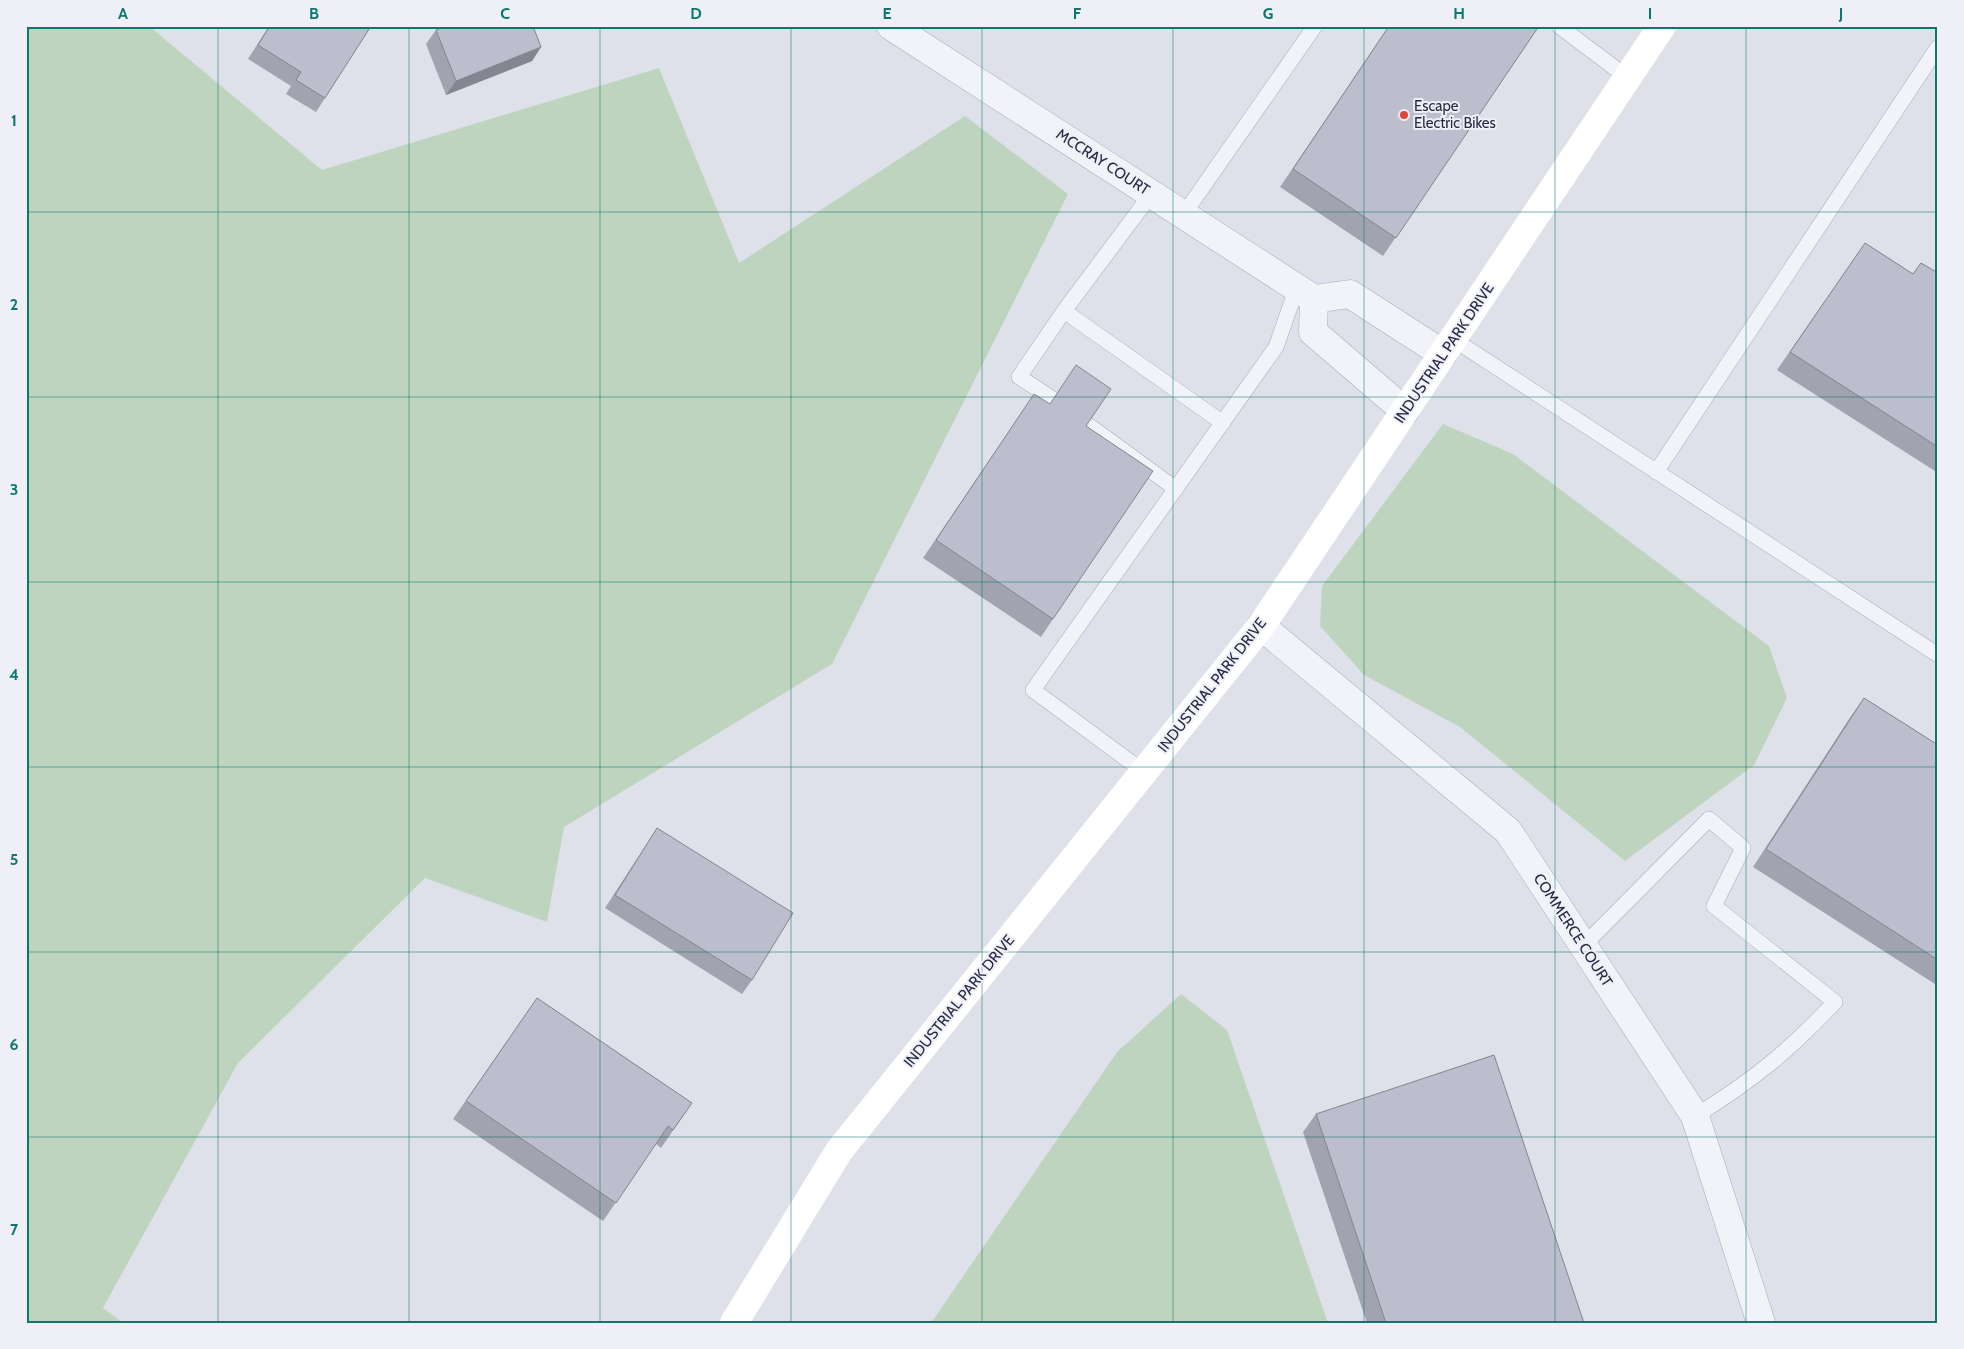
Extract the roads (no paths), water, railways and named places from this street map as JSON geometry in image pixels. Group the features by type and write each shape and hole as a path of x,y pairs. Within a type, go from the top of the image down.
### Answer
{"street":[{"name":"MCCRAY COURT","path":"891,26 1306,293"},
{"name":"INDUSTRIAL PARK DRIVE","path":"734,1323 839,1150 1261,626 1662,26"},
{"path":"1405,411 1313,332 1306,293 1350,294 1448,347"},
{"name":"COMMERCE COURT","path":"1261,626 1508,831 1695,1116 1761,1323"}],"lane":[{"path":"1184,214 1315,26"},
{"path":"1560,26 1628,78"},
{"path":"1656,472 1938,47"},
{"path":"1053,399 1019,377 1064,311 1152,193"},
{"path":"1144,772 1033,690 1276,347 1306,293"},
{"path":"1064,311 1223,423"},
{"path":"1448,347 1656,472 1938,655"},
{"path":"1087,424 1176,489"},
{"path":"1584,946 1710,819 1743,848 1714,906 1835,1002 1799,1040 1740,1088 1695,1116"}],"place":[{"name":"Escape Electric Bikes","path":"1404,115"}]}
